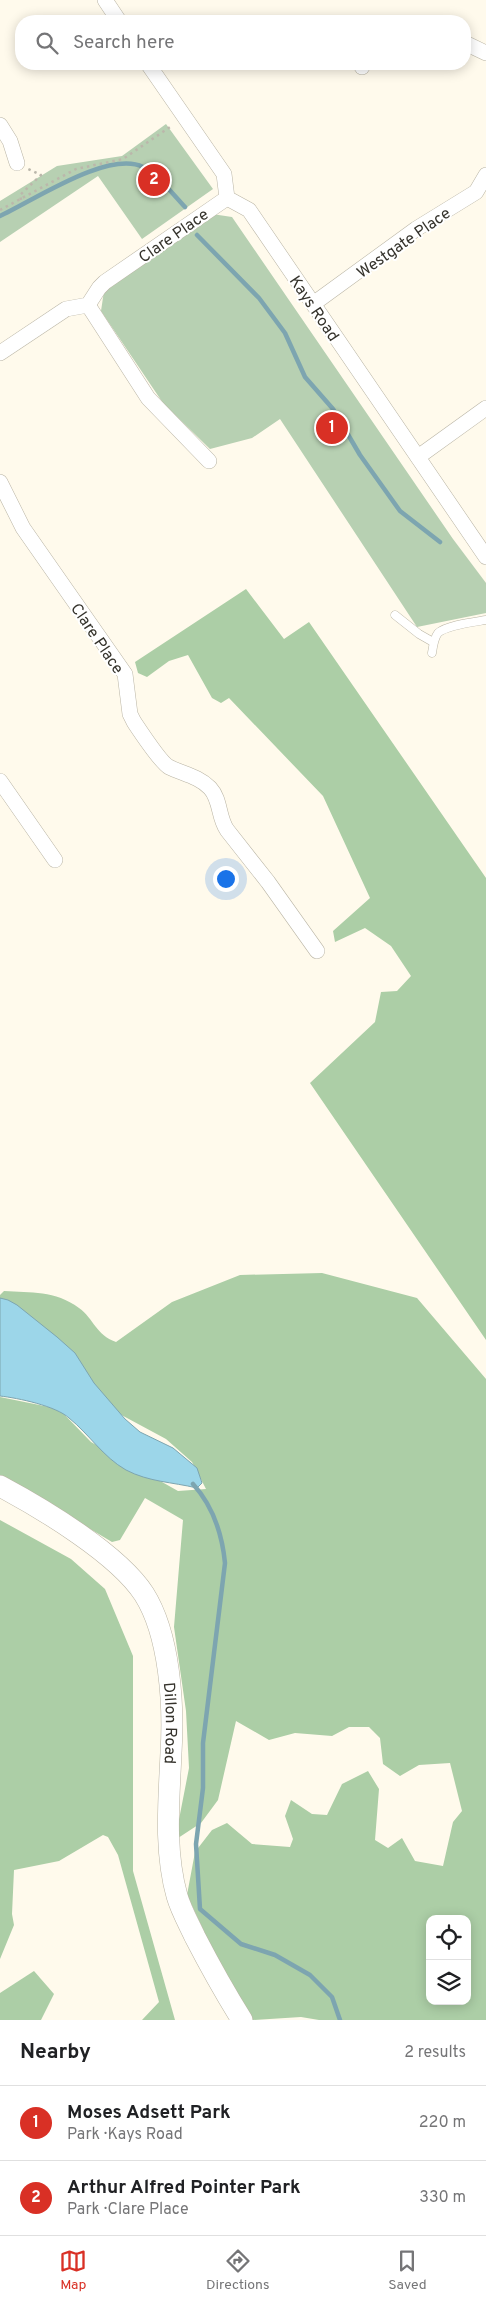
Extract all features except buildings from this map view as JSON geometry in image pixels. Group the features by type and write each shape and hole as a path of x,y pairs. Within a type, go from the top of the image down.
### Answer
{"main road":[{"name":"Dillon Road","path":"0,1486 73,1531 117,1563 136,1583 154,1614 168,1674 171,1749 170,1854 177,1896 217,1980 242,2020"}],"street":[{"path":"105,0 115,15"},
{"path":"471,46 486,53"},
{"path":"152,70 224,174 227,198"},
{"path":"0,126 10,141 17,163"},
{"name":"Westgate Place","path":"313,304 416,229 476,192 486,175"},
{"name":"Kays Road","path":"227,198 249,210 486,557"},
{"name":"Clare Place","path":"88,306 99,288 106,282 227,198"},
{"path":"0,353 66,310 88,306 148,398 209,462"},
{"path":"418,457 486,408"},
{"name":"Clare Place","path":"0,482 28,535 125,674 130,714 134,722 167,766 202,782 217,797 222,823 268,882 317,951"},
{"path":"0,781 55,860"}],"lane":[{"path":"395,615 419,634 433,642"},
{"path":"432,652 433,642 439,633 461,624 486,620"}],"path":[{"path":"0,210 76,169 123,159 184,117"},
{"path":"17,163 41,175 20,195 21,200"}],"green space":[{"path":"166,124 213,189 142,239 98,176 0,242 0,201 57,166 122,156"},
{"path":"212,214 232,217 453,539 486,583 486,613 417,627 280,419 252,438 210,449 163,403 101,311 104,291"},
{"path":"246,589 284,639 309,622 486,878 486,1340 310,1083 375,1022 381,992 397,991 411,976 391,946 365,928 335,942 333,931 370,898 323,796 229,698 221,703 212,698 188,655 169,661 147,677 138,673 135,662"},
{"path":"322,1273 417,1298 486,1379 486,2020 319,2020 301,2017 253,2020 222,1970 187,1895 195,1852 212,1830 227,1823 252,1844 290,1847 293,1839 285,1816 291,1800 312,1814 327,1815 342,1784 368,1771 379,1789 375,1840 388,1848 402,1838 415,1861 443,1866 453,1822 462,1811 450,1763 419,1765 400,1776 383,1764 380,1738 369,1727 349,1727 332,1736 295,1733 269,1740 236,1721 218,1800 201,1823 175,1840 189,1768 186,1711 174,1627 183,1520 145,1498 120,1540 112,1542 0,1475 0,1397 59,1409 91,1442 178,1491 206,1489 192,1462 166,1439 101,1404 0,1307 0,1295 4,1291 52,1295 61,1298 84,1312 99,1331 116,1342 172,1302 240,1275"},
{"path":"0,1520 71,1559 105,1589 133,1656 133,1871 175,2020 142,2020 159,2002 118,1855 108,1837 103,1835 59,1861 14,1870 12,1914 14,1925 0,1959"},
{"path":"34,1971 54,1994 41,2020 0,2020 0,1993"}],"water":[{"path":"0,1298 17,1305 75,1353 94,1383 125,1419 140,1432 173,1448 197,1468 202,1483 197,1488 135,1474 110,1459 76,1424 63,1414 36,1403 0,1396"}],"waterway":[{"path":"0,216 51,189 91,171 111,165 128,164 143,167 149,171 185,207"},
{"path":"197,235 259,298 285,333 305,377 333,409 360,455 400,511 440,542"},
{"path":"193,1484 206,1501 215,1520 222,1541 225,1563 203,1743 203,1788 196,1844 200,1909 241,1944 275,1955 310,1975 332,1997 340,2020"}],"place":[{"name":"Arthur Alfred Pointer Park","path":"154,180"},
{"name":"Moses Adsett Park","path":"332,428"}]}
